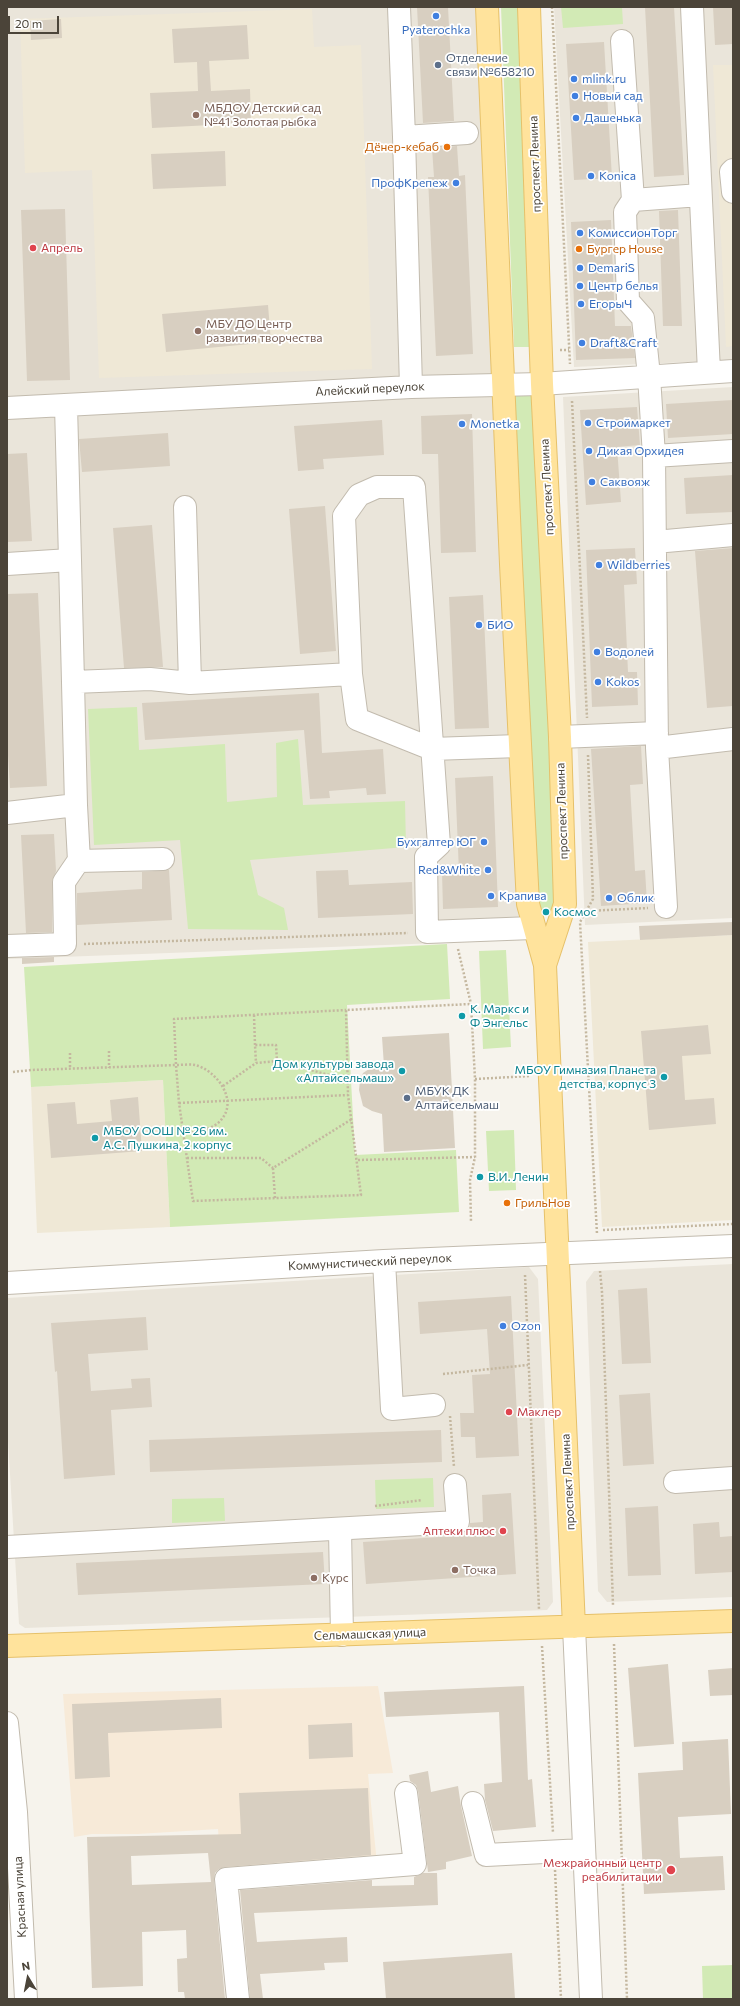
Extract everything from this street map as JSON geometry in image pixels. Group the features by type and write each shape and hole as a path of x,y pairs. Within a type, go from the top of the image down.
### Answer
{"main road":[{"name":"проспект Ленина","path":"487,7 519,746 528,904 531,920 545,965 574,1627"},
{"name":"проспект Ленина","path":"529,7 542,384 560,737 565,904 545,965"},
{"path":"531,920 534,915 550,918 562,913"},
{"name":"Сельмашская улица","path":"7,1646 733,1621"}],"street":[{"path":"399,7 411,387"},
{"path":"692,7 708,372"},
{"path":"622,41 633,200 625,212 628,301 643,318 649,376 654,456 657,740 666,907"},
{"path":"404,137 467,133"},
{"path":"733,170 731,172 733,192"},
{"path":"633,200 700,195"},
{"name":"Алейский переулок","path":"7,408 411,387 542,384 733,371"},
{"path":"7,946 65,944 64,882 79,860 72,682 66,405"},
{"path":"654,456 733,451"},
{"path":"519,746 432,749 358,719 351,674 344,516 359,495 377,487 414,487 432,749 439,845 426,857 427,932 453,931 531,920"},
{"path":"185,507 190,683"},
{"path":"655,542 733,535"},
{"path":"7,564 70,560"},
{"path":"72,682 150,679 190,683 351,674"},
{"path":"560,737 588,736 657,740 733,739"},
{"path":"7,813 76,805"},
{"path":"79,860 162,859"},
{"name":"Коммунистический переулок","path":"7,1283 384,1261 733,1246"},
{"path":"384,1261 392,1409 442,1408"},
{"path":"674,1482 733,1478"},
{"path":"7,1547 340,1530 458,1522 455,1486"},
{"path":"340,1530 342,1635"},
{"name":"проспект Ленина","path":"574,1627 591,1999"},
{"name":"Красная улица","path":"7,1723 12,1834 26,1999"},
{"path":"238,1999 226,1879 415,1864 406,1793"},
{"path":"472,1803 486,1855 584,1850"}],"path":[{"path":"552,7 588,736 593,899 580,922 598,1252 602,1292 627,1999"},
{"path":"586,911 666,907"},
{"path":"453,931 471,1004 475,1079 475,1157 470,1180 471,1222"},
{"path":"65,944 427,932"},
{"path":"346,1010 348,1096 358,1160 361,1195 193,1201 179,1103 174,1019 346,1010 471,1004"},
{"path":"254,1015 256,1063"},
{"path":"256,1045 276,1045 277,1061"},
{"path":"109,1051 109,1068"},
{"path":"70,1053 70,1068"},
{"path":"223,1086 256,1063 277,1061 348,1080"},
{"path":"13,1072 70,1068 195,1065 210,1071 223,1086 227,1102 226,1112 221,1121 205,1130 184,1134"},
{"path":"475,1079 632,1072"},
{"path":"179,1103 348,1096"},
{"path":"273,1168 352,1119"},
{"path":"358,1160 475,1157"},
{"path":"187,1158 262,1158 273,1168 275,1198"},
{"path":"597,1231 733,1224"},
{"path":"444,1374 528,1365"},
{"path":"442,1408 455,1486"}],"shaded area":[{"path":"7,7 476,7 490,330 520,940 7,959"},
{"path":"554,7 733,7 733,360 574,367"},
{"path":"312,9 314,47 361,45 372,369 99,378 92,170 25,173 20,19"},
{"path":"713,65 733,65 733,346 726,347"},
{"path":"733,387 733,918 585,925 563,397"},
{"path":"733,935 733,1220 602,1227 588,942"},
{"path":"163,1080 170,1227 37,1233 31,1087"},
{"path":"733,1264 733,1597 607,1602 598,1591 586,1282 594,1271"},
{"path":"529,1267 538,1279 553,1602 547,1610 25,1628 19,1624 7,1424 7,1298"},
{"path":"378,1686 393,1773 368,1774 377,1864 221,1870 218,1829 138,1834 92,1834 74,1837 63,1694"}],"green space":[{"path":"501,7 521,7 537,347 514,347"},
{"path":"561,7 622,7 623,24 563,28"},
{"path":"511,394 538,394 559,908 553,916 541,915 533,904"},
{"path":"137,707 139,750 225,744 227,802 277,797 276,743 298,739 303,805 405,801 406,847 250,860 258,895 284,908 288,930 188,929 180,840 94,845 88,709"},
{"path":"447,944 450,999 347,1005 355,1155 456,1150 459,1212 170,1227 163,1080 31,1087 24,967"},
{"path":"506,950 511,1047 483,1049 479,951"},
{"path":"514,1130 516,1190 489,1191 486,1131"},
{"path":"433,1478 434,1507 376,1509 375,1480"},
{"path":"224,1498 225,1521 172,1523 172,1499"},
{"path":"733,1965 733,1999 703,1999 702,1966"}],"building":[{"path":"417,7 448,7 454,121 423,123"},
{"path":"645,7 674,7 684,175 654,177"},
{"path":"713,7 733,7 733,44 715,45"},
{"path":"61,19 62,38 31,40 30,21"},
{"path":"247,25 249,59 209,61 211,91 250,89 251,123 152,128 150,93 198,91 197,62 174,63 172,29"},
{"path":"604,42 612,178 574,180 566,44"},
{"path":"457,146 459,176 465,175 473,354 436,356 428,177 434,177 432,148"},
{"path":"225,151 226,186 153,189 151,154"},
{"path":"65,209 70,380 27,381 21,210"},
{"path":"678,210 682,326 663,326 659,211"},
{"path":"611,220 615,326 631,326 635,358 576,360 571,222"},
{"path":"268,305 271,342 166,352 162,314"},
{"path":"733,400 733,434 668,438 666,404"},
{"path":"637,407 640,445 617,447 621,502 586,505 580,410"},
{"path":"472,414 476,552 441,553 438,454 422,454 421,416"},
{"path":"382,420 384,455 323,459 324,469 298,471 294,426"},
{"path":"168,433 170,466 82,472 79,439"},
{"path":"27,453 32,541 7,542 7,454"},
{"path":"733,475 733,512 686,514 684,478"},
{"path":"325,506 336,651 300,654 289,509"},
{"path":"152,525 163,667 124,668 113,528"},
{"path":"635,548 637,584 624,585 628,672 637,672 638,705 592,707 586,550"},
{"path":"733,548 733,706 707,708 695,551"},
{"path":"38,593 47,786 10,788 7,738 7,594"},
{"path":"483,595 489,728 455,729 449,597"},
{"path":"319,693 322,753 383,749 386,794 367,795 366,788 329,791 330,798 310,799 304,730 145,740 142,703"},
{"path":"641,746 643,784 630,785 635,871 645,870 647,903 601,906 591,749"},
{"path":"493,776 498,907 443,909 442,872 459,872 455,778"},
{"path":"54,834 56,871 52,882 52,932 26,933 21,835"},
{"path":"169,870 172,920 77,925 77,893 142,889 142,872"},
{"path":"348,870 349,885 412,882 413,914 318,918 316,871"},
{"path":"733,922 733,935 640,940 639,926"},
{"path":"54,957 54,962 22,964 22,958"},
{"name":"МБОУ Гимназия Планета детства, корпус 3","path":"708,1025 711,1054 682,1056 685,1100 714,1098 716,1124 649,1130 641,1031"},
{"name":"МБУК ДК Алтайсельмаш","path":"449,1033 455,1148 384,1152 382,1114 363,1106 359,1090 360,1080 363,1073 372,1067 384,1066 382,1037"},
{"name":"МБОУ ООШ № 26 им. А.С. Пушкина, 2 корпус","path":"138,1097 142,1151 51,1158 47,1104 75,1102 77,1124 112,1121 110,1100"},
{"path":"647,1288 651,1363 622,1364 618,1290"},
{"path":"511,1296 519,1456 476,1458 475,1437 461,1437 460,1413 474,1413 472,1375 490,1374 487,1329 420,1334 418,1302"},
{"path":"146,1317 148,1350 88,1354 91,1391 132,1388 131,1379 150,1378 152,1407 111,1410 115,1475 64,1479 57,1371 55,1372 51,1323"},
{"path":"650,1393 654,1464 623,1466 619,1395"},
{"path":"441,1430 442,1462 150,1472 149,1440"},
{"path":"511,1493 516,1574 366,1584 363,1542 470,1535 470,1523 483,1522 482,1495"},
{"path":"658,1506 661,1575 628,1576 625,1508"},
{"path":"719,1522 720,1537 733,1536 733,1572 695,1574 693,1524"},
{"path":"323,1552 325,1584 78,1595 76,1563"},
{"path":"668,1664 674,1744 634,1747 628,1668"},
{"path":"733,1668 733,1695 710,1696 708,1670"},
{"path":"524,1686 528,1780 532,1779 536,1827 493,1831 485,1800 484,1784 502,1782 499,1712 386,1717 384,1692"},
{"path":"221,1698 222,1728 108,1733 110,1777 75,1779 72,1704"},
{"path":"352,1723 353,1757 309,1759 308,1725"},
{"path":"728,1739 731,1814 678,1817 680,1858 723,1856 725,1890 644,1894 638,1773 683,1770 682,1742"},
{"path":"428,1771 431,1792 458,1786 472,1856 446,1862 446,1869 428,1872 418,1791 416,1785 410,1781 409,1775"},
{"path":"368,1788 371,1855 225,1867 219,1869 215,1873 214,1880 225,1999 185,1999 184,1992 178,1992 177,1959 187,1958 186,1930 142,1932 143,1986 92,1988 87,1837 241,1834 239,1793","holes":["208,1853 211,1882 132,1885 131,1856"]},
{"path":"423,1873 437,1873 438,1905 254,1913 257,1942 347,1937 348,1962 324,1963 325,1970 260,1974 263,1999 250,1999 240,1890 372,1880 372,1886 414,1885 414,1877"},
{"path":"512,1953 515,1999 386,1999 383,1962"}],"place":[{"name":"Pyaterochka","path":"436,16"},
{"name":"Отделение связи №658210","path":"438,65"},
{"name":"mlink.ru","path":"574,79"},
{"name":"Новый сад","path":"575,96"},
{"name":"МБДОУ Детский сад №41 Золотая рыбка","path":"196,115"},
{"name":"Дашенька","path":"576,118"},
{"name":"Дёнер-кебаб","path":"447,147"},
{"name":"Konica","path":"591,176"},
{"name":"ПрофКрепеж","path":"456,183"},
{"name":"КомиссионТорг","path":"580,233"},
{"name":"Апрель","path":"33,248"},
{"name":"Бургер House","path":"579,249"},
{"name":"DemariS","path":"580,268"},
{"name":"Центр белья","path":"580,286"},
{"name":"ЕгорыЧ","path":"581,304"},
{"name":"МБУ ДО Центр развития творчества","path":"198,331"},
{"name":"Draft&Craft","path":"582,343"},
{"name":"Строймаркет","path":"588,423"},
{"name":"Monetka","path":"462,424"},
{"name":"Дикая Орхидея","path":"589,451"},
{"name":"Саквояж","path":"592,482"},
{"name":"Wildberries","path":"599,565"},
{"name":"БИО","path":"479,625"},
{"name":"Водолей","path":"597,652"},
{"name":"Kokos","path":"598,682"},
{"name":"Бухгалтер ЮГ","path":"484,842"},
{"name":"Red&White","path":"488,870"},
{"name":"Крапива","path":"491,896"},
{"name":"Облик","path":"609,898"},
{"name":"Космос","path":"546,912"},
{"name":"К. Маркс и Ф Энгельс","path":"462,1016"},
{"name":"Дом культуры завода «Алтайсельмаш»","path":"402,1071"},
{"name":"МБОУ Гимназия Планета детства, корпус 3","path":"664,1077"},
{"name":"МБУК ДК Алтайсельмаш","path":"407,1098"},
{"name":"МБОУ ООШ № 26 им. А.С. Пушкина, 2 корпус","path":"95,1138"},
{"name":"В.И. Ленин","path":"480,1177"},
{"name":"ГрильНов","path":"507,1203"},
{"name":"Ozon","path":"503,1326"},
{"name":"Маклер","path":"509,1412"},
{"name":"Аптеки плюс","path":"503,1531"},
{"name":"Точка","path":"455,1570"},
{"name":"Курс","path":"314,1578"},
{"name":"Межрайонный центр реабилитации","path":"671,1870"}]}
